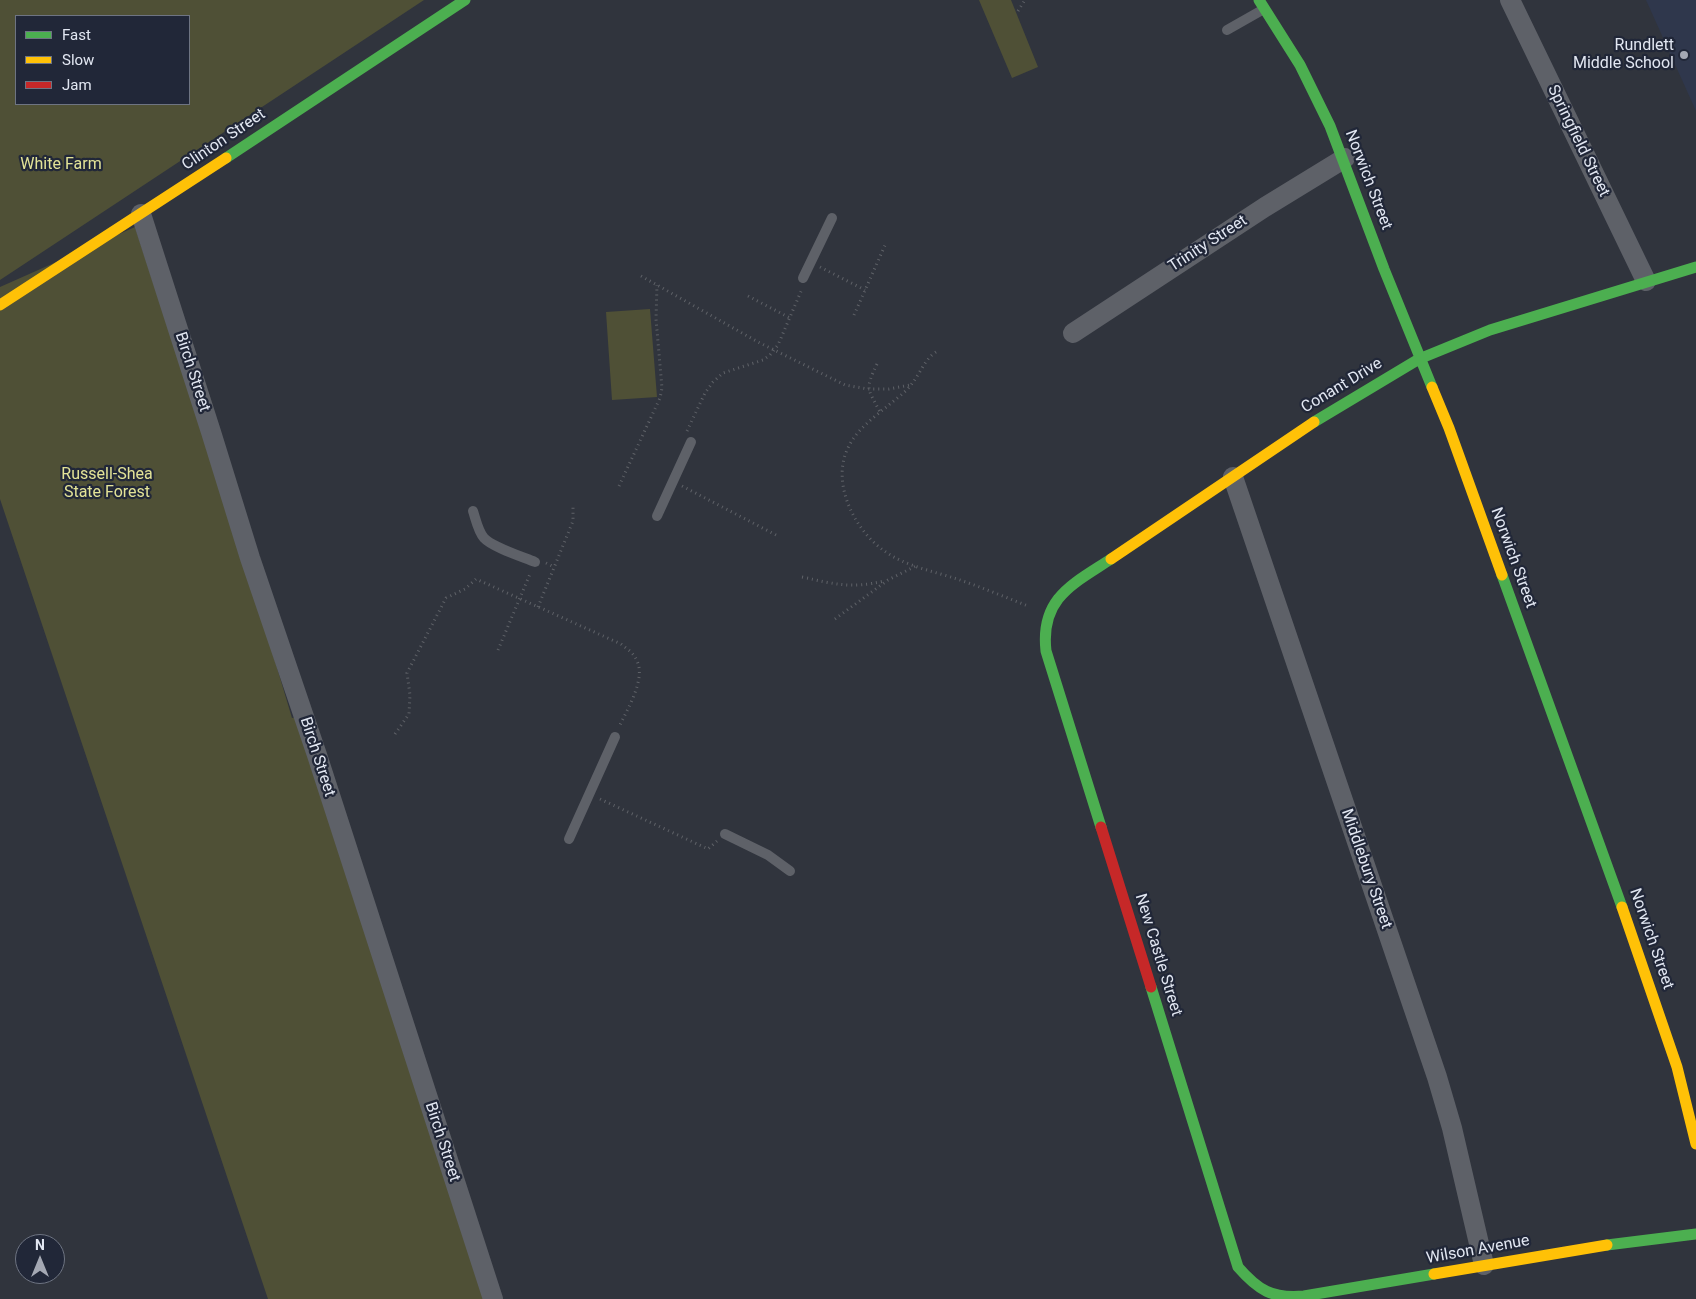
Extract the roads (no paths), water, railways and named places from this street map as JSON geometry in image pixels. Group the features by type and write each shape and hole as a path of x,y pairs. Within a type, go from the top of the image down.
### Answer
{"street":[{"name":"Clinton Street","path":"0,305 465,0"},
{"name":"Springfield Street","path":"1510,0 1646,281"},
{"name":"Norwich Street","path":"1262,4 1313,88 1344,158 1419,359 1449,428 1642,962 1677,1068 1696,1144"},
{"name":"Trinity Street","path":"1073,333 1265,207 1344,158"},
{"name":"Birch Street","path":"141,214 250,558 317,755 493,1299"},
{"name":"Conant Drive","path":"1048,614 1058,598 1072,585 1308,425 1419,359 1490,330 1696,267"},
{"name":"Middlebury Street","path":"1233,477 1436,1077 1452,1128 1484,1265"},
{"name":"New Castle Street","path":"1048,614 1043,633 1046,651 1238,1267 1251,1282 1267,1292"},
{"name":"Wilson Avenue","path":"1267,1292 1285,1298 1322,1294 1588,1247 1696,1234"}],"lane":[{"path":"1227,30 1262,4"},
{"path":"803,278 832,218"},
{"path":"657,516 691,442"},
{"path":"473,511 484,538 492,544 535,562"},
{"path":"569,839 615,737"},
{"path":"725,834 768,855 790,871"}],"place":[{"name":"Rundlett Middle School","path":"1684,55"}],"park label":[{"name":"White Farm","path":"61,165"},
{"name":"Russell-Shea State Forest","path":"107,484"}]}
